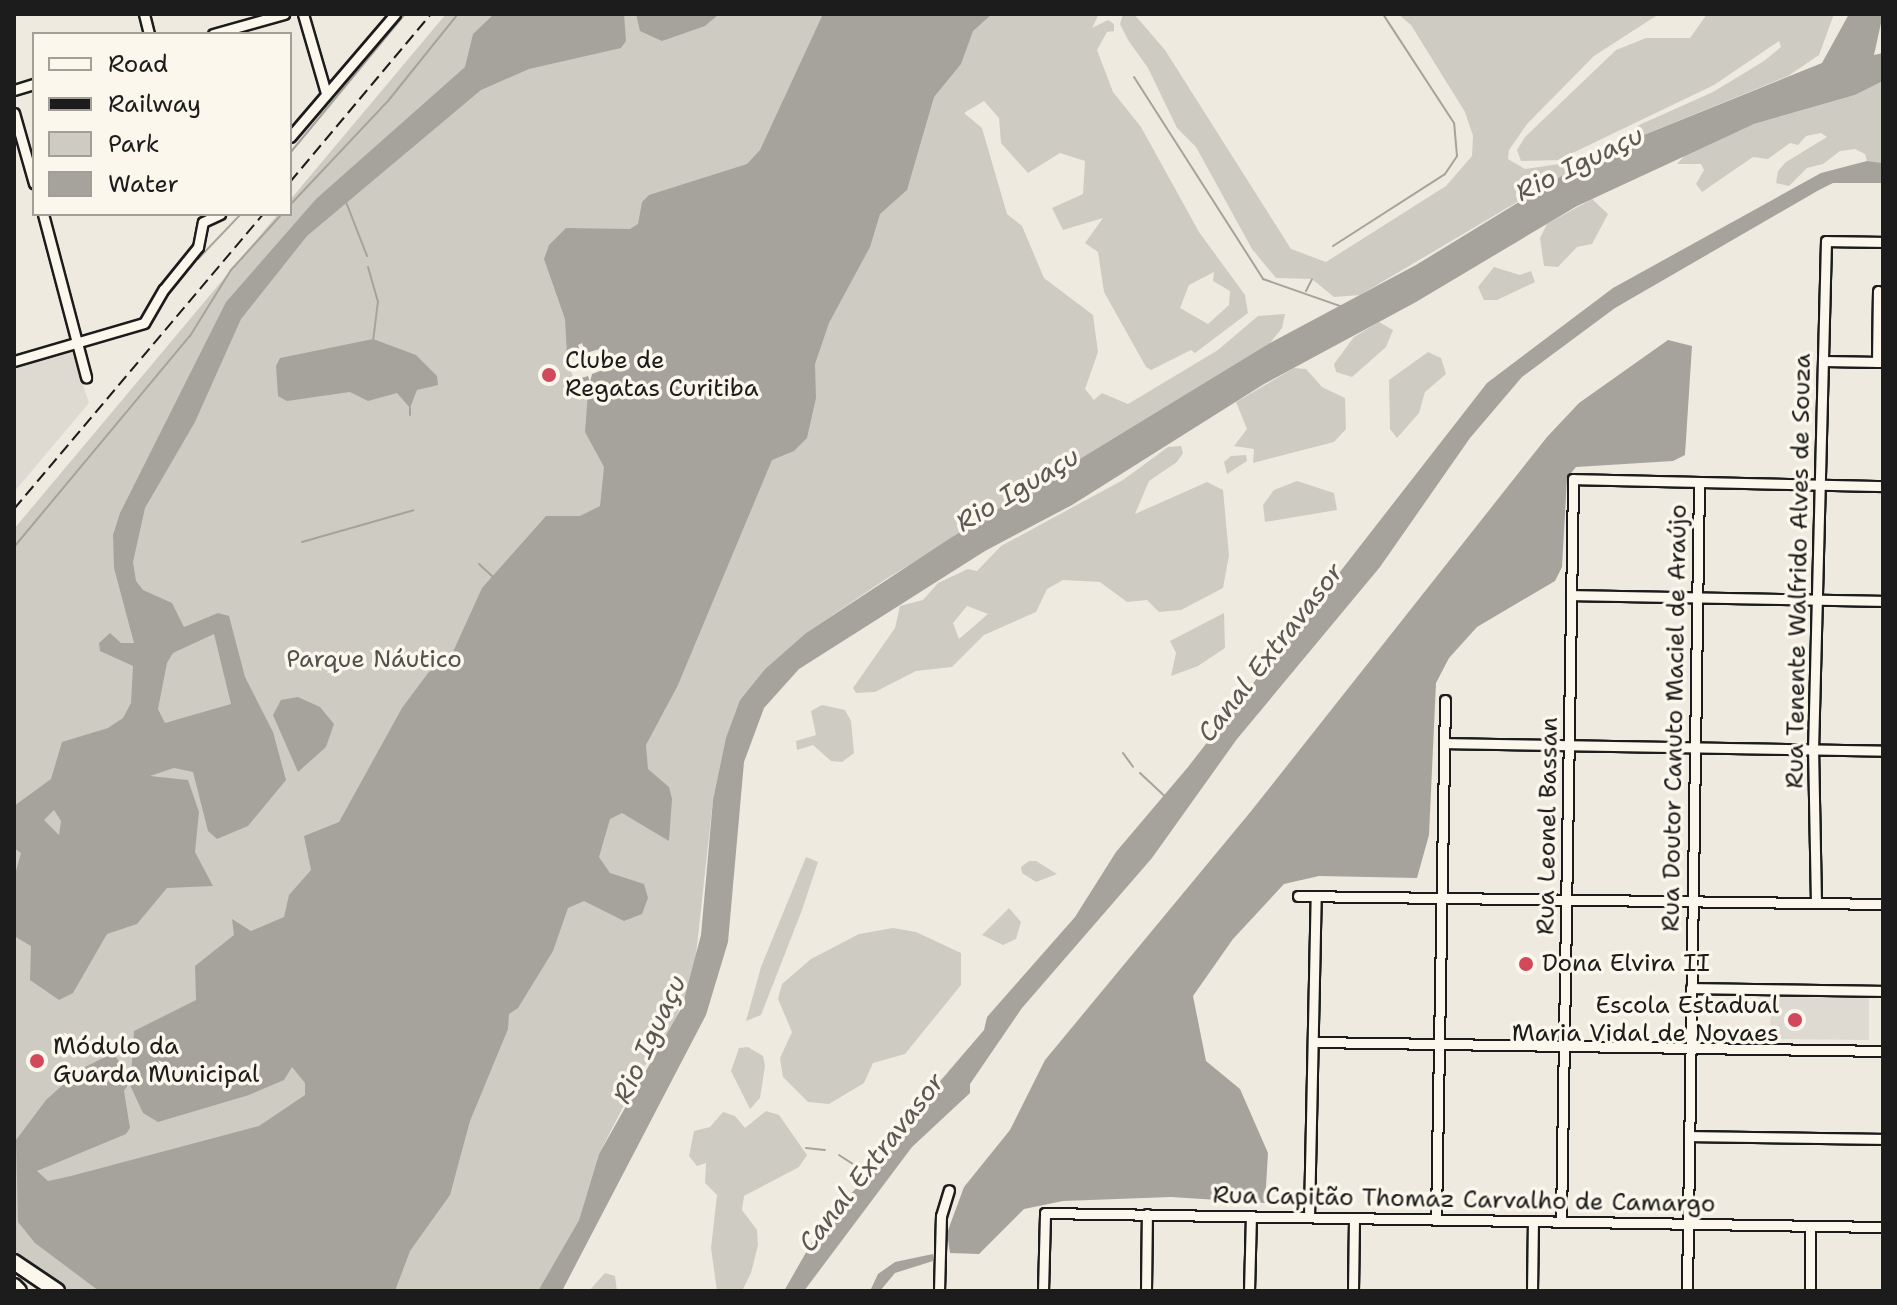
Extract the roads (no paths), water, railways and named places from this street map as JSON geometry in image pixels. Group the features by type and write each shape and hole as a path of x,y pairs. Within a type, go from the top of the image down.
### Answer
{"main road":[{"path":"14,1262 57,1291"},
{"path":"14,1286 19,1291"}],"street":[{"path":"220,32 284,14"},
{"path":"303,14 326,93"},
{"path":"292,135 395,14"},
{"path":"14,113 32,176"},
{"path":"44,216 86,377"},
{"path":"14,361 144,323 164,289 198,247 202,218"},
{"name":"Rua Tenente Walfrido Alves de Souza","path":"1816,903 1813,751 1820,600 1826,241 1883,242"},
{"path":"1824,361 1880,362 1878,291"},
{"name":"Rua Leonel Bassan","path":"1561,1221 1573,479 1699,482"},
{"path":"1699,482 1883,486"},
{"name":"Rua Doutor Canuto Maciel de Araújo","path":"1687,1291 1699,482"},
{"path":"1571,595 1883,601"},
{"path":"1436,1219 1445,700"},
{"path":"1444,743 1883,751"},
{"path":"1298,896 1883,904"},
{"path":"1309,1217 1316,896"},
{"path":"1691,988 1883,991"},
{"path":"1313,1042 1883,1051"},
{"path":"1689,1136 1883,1139"},
{"path":"939,1291 941,1216 949,1190"},
{"name":"Rua Capitão Thomaz Carvalho de Camargo","path":"1043,1291 1045,1213 1883,1227"},
{"path":"1146,1291 1147,1214"},
{"path":"1249,1291 1251,1216"},
{"path":"1353,1291 1354,1218"},
{"path":"1532,1291 1533,1221"},
{"path":"1810,1226 1810,1291"}],"water":[{"path":"494,14 624,14 626,41 621,48 529,69 481,90 307,236 241,319 195,422 145,508 133,562 136,581 143,590 172,603 184,627 218,613 229,616 245,677 273,732 286,780 248,826 217,839 208,831 193,772 174,768 150,776 188,780 199,812 195,852 213,886 167,888 137,924 107,934 73,993 59,1000 30,980 31,946 14,936 14,878 21,853 14,848 14,806 51,779 62,742 108,728 123,718 131,703 133,666 100,651 99,643 110,633 121,643 134,643 114,568 113,535 120,513 226,302 316,199 465,67 473,34","holes":["214,634 231,704 165,723 158,709 167,663 173,653","54,810 61,821 59,835 44,820"]},
{"path":"636,14 719,14 705,26 662,41 640,31"},
{"path":"823,14 992,14 973,31 961,64 934,97 907,190 880,214 870,247 829,323 815,364 816,398 807,438 794,451 772,460 678,685 646,745 648,769 669,787 672,799 669,841 622,813 610,819 599,857 610,873 644,884 648,898 642,914 624,921 584,901 568,908 553,951 518,1008 509,1014 508,1029 470,1121 450,1195 410,1251 395,1291 99,1291 35,1243 18,1222 16,1140 46,1100 79,1070 113,1053 131,1077 134,1031 196,1000 195,966 234,935 232,919 251,931 284,917 289,895 311,870 304,836 339,822 402,708 428,673 452,654 482,588 546,516 580,516 600,506 604,467 585,432 588,392 567,354 565,319 544,259 549,245 566,228 630,229 638,224 642,202 649,195 747,164 760,150","holes":["292,1067 305,1083 305,1095 259,1126 48,1181 37,1171 126,1134 130,1128 124,1091 129,1083 143,1113 158,1122 249,1095 284,1080"]},
{"name":"Rio Iguaçu","path":"1849,14 1883,14 1874,55 1883,53 1883,81 1855,95 1754,124 1577,206 1416,302 1264,384 1072,505 985,551 799,669 764,708 744,762 728,942 706,1015 562,1291 538,1291 579,1220 599,1154 682,1007 701,935 713,800 726,738 740,700 765,669 806,633 949,539 1270,343 1416,265 1568,172 1624,143 1822,63"},
{"path":"1867,161 1883,163 1883,183 1833,183 1819,190 1615,308 1522,377 1470,438 1380,567 1237,739 1152,858 1022,1008 970,1084 970,1093 912,1147 804,1291 784,1291 824,1221 881,1163 924,1100 984,1030 987,1017 1075,917 1116,852 1188,767 1487,383 1613,288 1821,173"},
{"path":"373,339 416,355 437,376 438,385 417,390 410,408 397,393 368,401 350,392 287,401 278,396 276,366 280,358"},
{"path":"1668,340 1692,346 1685,455 1673,461 1576,467 1567,478 1562,567 1555,581 1477,627 1449,658 1436,683 1429,835 1417,878 1319,876 1284,884 1233,939 1193,996 1206,1061 1240,1089 1268,1153 1265,1203 1171,1197 1063,1201 1024,1209 979,1254 950,1253 947,1233 964,1187 1010,1130 1045,1060 1252,810 1547,437 1579,403"},
{"path":"298,697 320,707 334,724 326,747 298,772 273,715 281,700"},
{"path":"933,1254 933,1261 895,1273 880,1291 870,1291 878,1274 895,1262"}],"waterway":[{"path":"292,151 405,14"},
{"path":"292,203 388,101 458,14"},
{"path":"1333,246 1445,174 1457,156 1454,123 1383,14"},
{"path":"1134,77 1263,279 1340,306"},
{"path":"346,202 367,256"},
{"path":"198,259 239,216"},
{"path":"14,547 190,336 231,270 280,216"},
{"path":"368,267 378,301 373,339"},
{"path":"1306,291 1312,279"},
{"path":"410,408 410,415"},
{"path":"302,542 414,510"},
{"path":"479,564 494,578"},
{"path":"1123,753 1133,767"},
{"path":"1140,773 1165,796"},
{"path":"806,1148 825,1150"},
{"name":"Canal Extravasor","path":"839,1155 871,1176"}],"railway":[{"path":"292,180 431,14"},
{"path":"14,509 261,216"}],"place":[{"name":"Clube de Regatas Curitiba","path":"549,375"},
{"name":"Dona Elvira II","path":"1526,964"},
{"name":"Escola Estadual Maria Vidal de Novaes","path":"1795,1020"},
{"name":"Módulo da Guarda Municipal","path":"37,1061"}],"park label":[{"name":"Parque Náutico","path":"374,660"}]}
